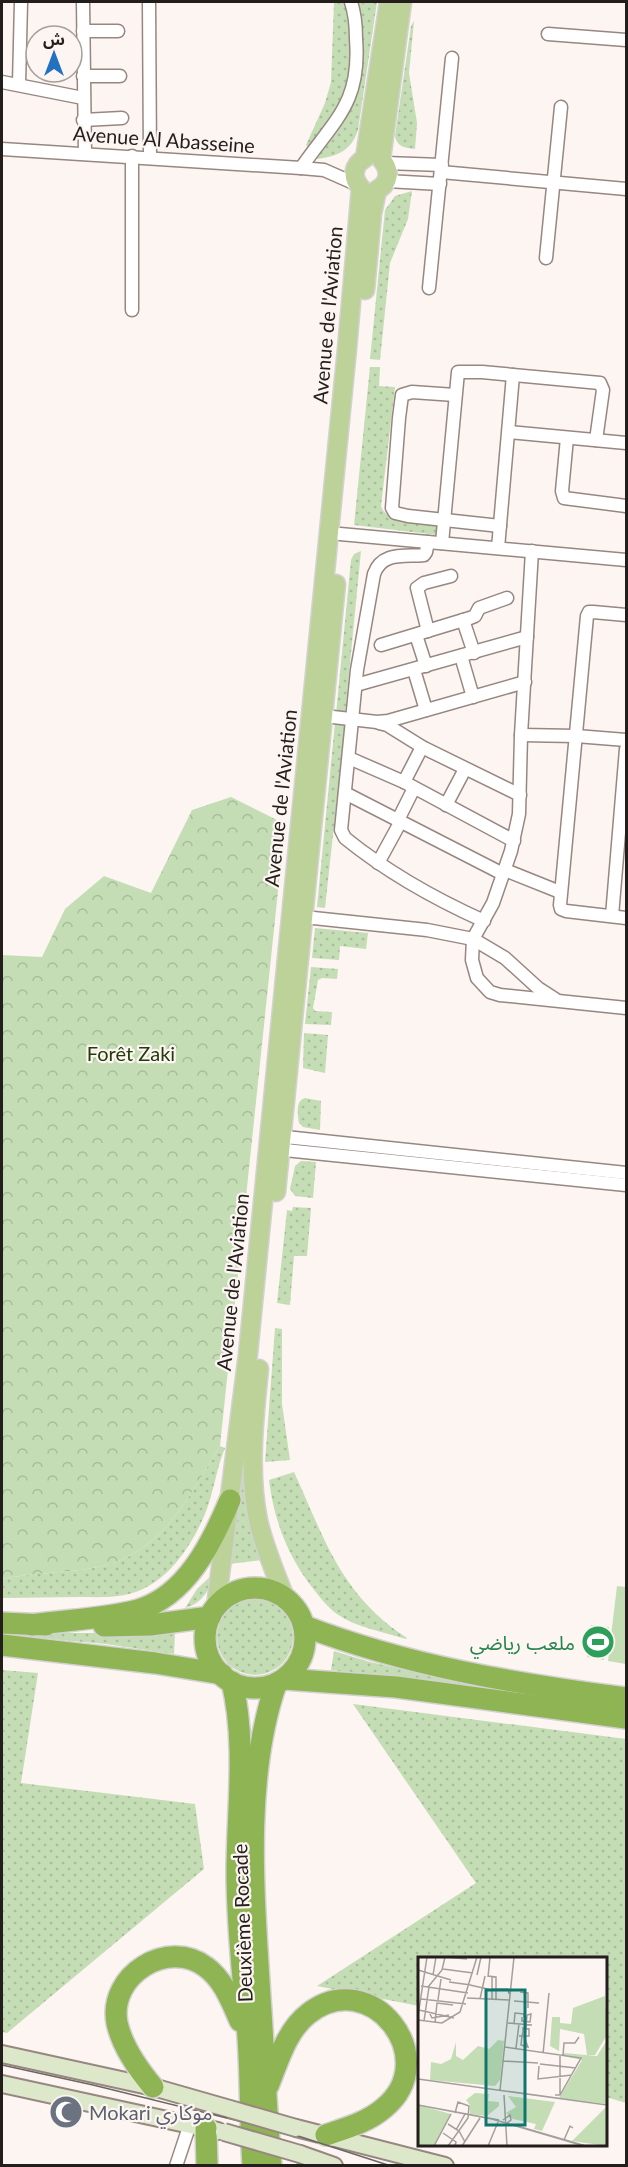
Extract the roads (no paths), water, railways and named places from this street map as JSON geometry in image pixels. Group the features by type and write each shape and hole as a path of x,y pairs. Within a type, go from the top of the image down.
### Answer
{"highway":[{"path":"32,1624 120,1613 156,1602 171,1592 195,1564 215,1533 230,1500"},
{"path":"227,1678 213,1665 208,1654 206,1629 213,1612 237,1592 262,1589 285,1598 294,1606 304,1626 305,1641 302,1656 295,1669 280,1681"},
{"path":"2,1623 150,1625 213,1612"},
{"path":"304,1626 370,1650 438,1668 627,1698"},
{"path":"2,1646 155,1663 227,1678 254,1688 280,1681 386,1686 627,1718"},
{"name":"Deuxième Rocade","path":"227,1678 238,1718 237,1884 241,1967 248,2040 253,2166"},
{"name":"Deuxième Rocade","path":"271,2166 255,1905 255,1809 257,1772 265,1719 280,1681"},
{"path":"153,2087 122,2038 116,2010 127,1980 149,1962 185,1958 207,1968 223,1986 248,2040"},
{"path":"265,2092 290,2035 306,2015 328,2003 342,2001 366,2003 378,2009 394,2026 405,2051 406,2065 400,2089 385,2108 369,2118 326,2135"},
{"path":"206,2128 207,2166"}],"main road":[{"name":"Avenue de l'Aviation","path":"285,1598 263,1542 255,1500 253,1479 256,1393 275,1143 347,349 371,173 389,2"},
{"name":"Avenue de l'Aviation","path":"213,1612 230,1500 304,916 372,214 371,173 402,2"},
{"path":"2,2054 153,2087 296,2128 445,2166"},
{"path":"2,2084 206,2128 300,2154 334,2166"}],"street":[{"path":"19,84 21,2"},
{"path":"83,2 83,24"},
{"path":"149,2 150,158"},
{"path":"301,168 345,108 353,90 357,47 351,2"},
{"path":"84,31 118,31"},
{"path":"548,34 627,40"},
{"path":"429,288 452,58"},
{"path":"84,76 120,76"},
{"path":"2,82 83,98"},
{"path":"83,84 85,154"},
{"path":"546,258 561,107"},
{"path":"83,120 122,118"},
{"name":"Avenue Al Abasseine","path":"2,149 371,173"},
{"path":"132,156 132,310"},
{"name":"Avenue Al Abasseine","path":"324,170 371,173"},
{"path":"371,173 441,174 552,181 627,189"},
{"path":"371,173 441,174"},
{"path":"442,543 456,374 459,371 602,384 596,440"},
{"path":"498,548 513,375"},
{"path":"455,395 406,393 401,399 392,508 399,514 500,525"},
{"path":"509,432 627,442"},
{"path":"567,438 562,491 564,498 627,506"},
{"path":"340,534 627,560"},
{"path":"428,542 424,555 387,558 376,568 356,685 341,824 343,834 352,844 378,863 435,897 484,921"},
{"path":"532,551 521,735 519,814 514,841 504,872 484,921 473,939 473,969 477,978 490,992 500,996 627,1008"},
{"path":"426,710 420,668 422,633 418,587 451,576"},
{"path":"381,645 464,621 475,616 479,608 507,598"},
{"path":"627,615 593,612 587,614 560,907 564,911 627,918"},
{"path":"464,621 474,652"},
{"path":"356,685 527,637"},
{"path":"461,656 473,697"},
{"path":"377,722 396,719 525,682"},
{"path":"324,716 387,725 422,747 520,795"},
{"path":"521,735 627,740"},
{"path":"378,863 400,820 422,747"},
{"path":"612,916 625,794 627,749"},
{"path":"349,758 409,785 514,841"},
{"path":"446,805 465,769"},
{"path":"345,793 504,872 561,892"},
{"path":"304,916 426,930 473,939 500,954 538,988 558,1001"},
{"path":"275,1143 627,1173"},
{"path":"275,1143 627,1185"},
{"path":"176,2166 206,2128"}],"tram line":[{"path":"2,2065 295,2135 391,2166"}],"place":[{"name":"ملعب رياضي","path":"598,1642"},
{"name":"Mokari موكاري","path":"66,2112"}],"park label":[{"name":"Forêt Zaki","path":"131,1053"}]}
